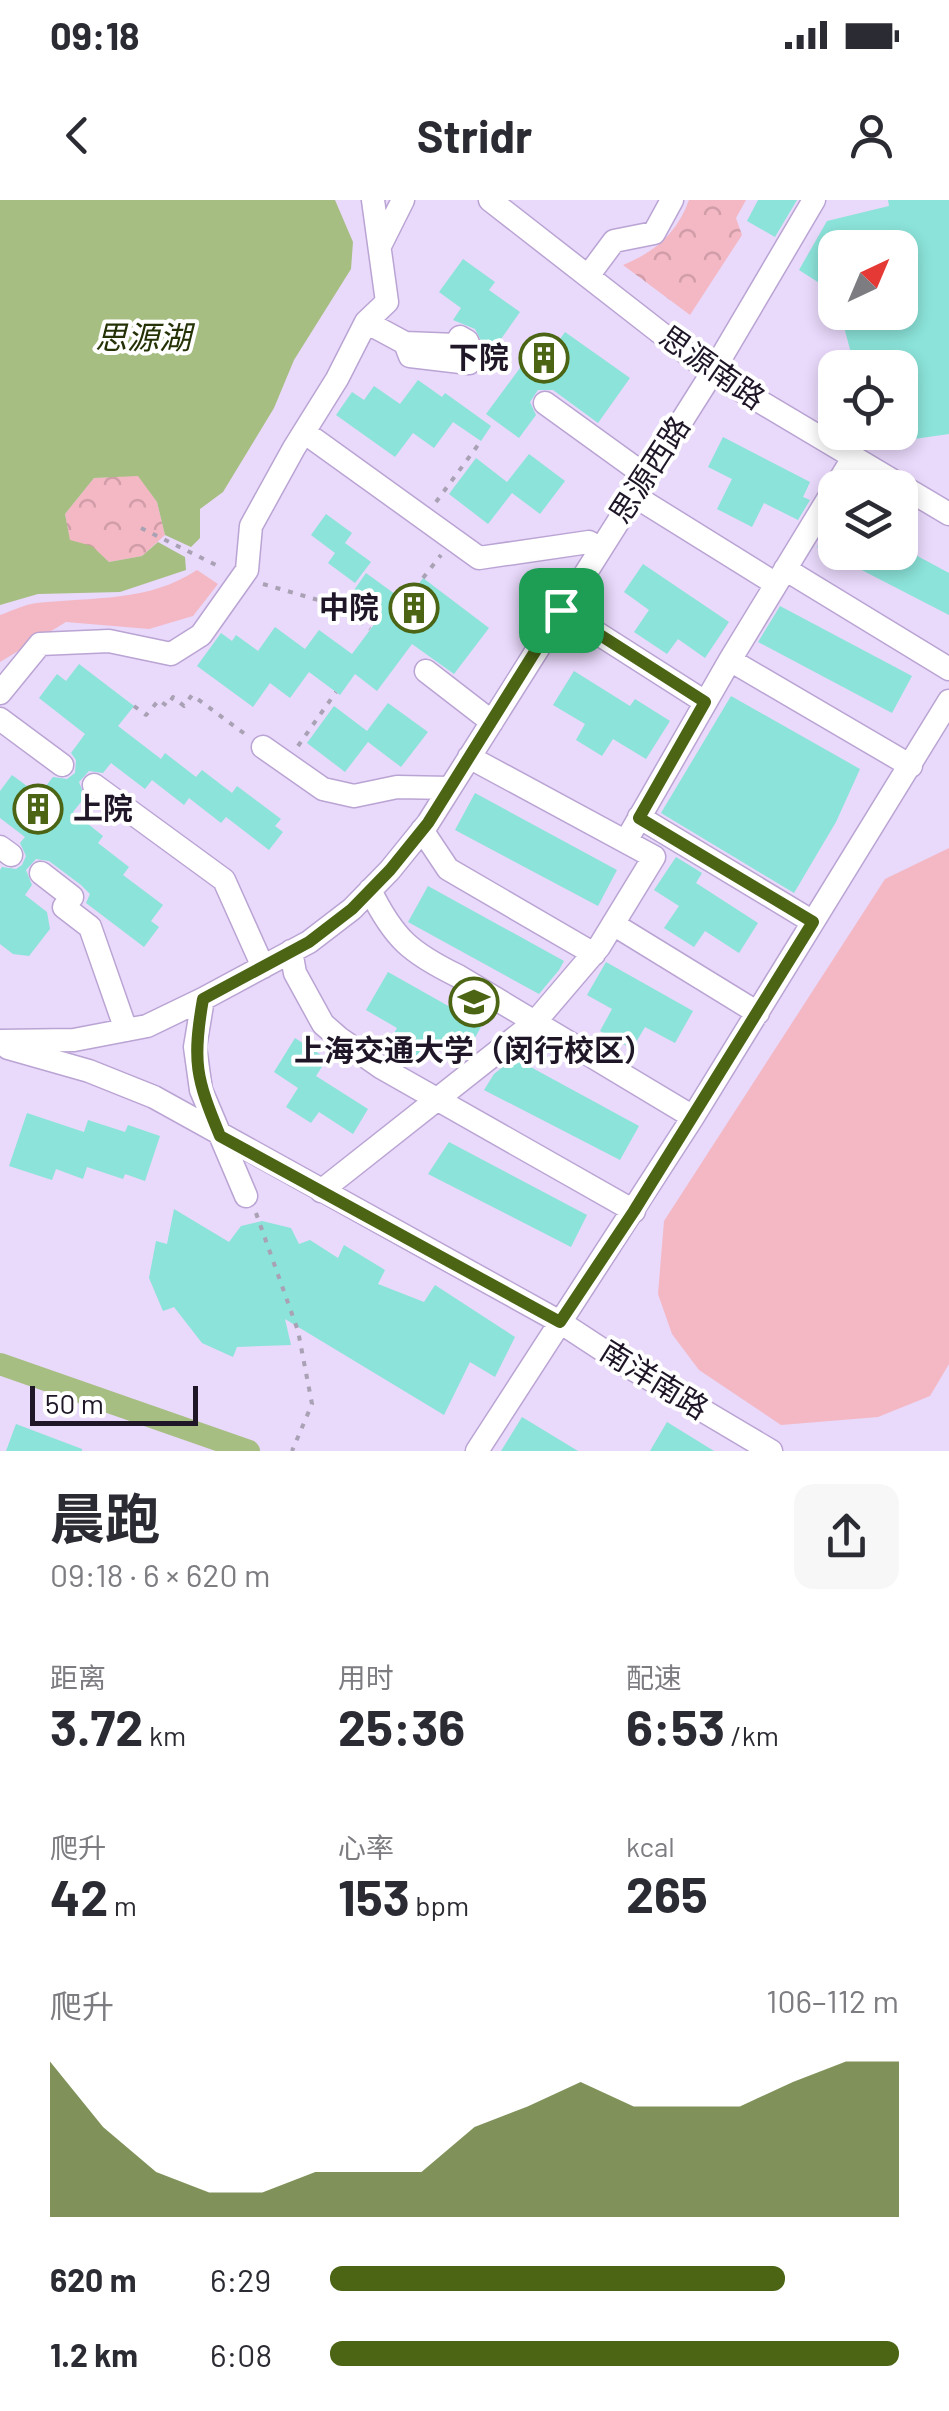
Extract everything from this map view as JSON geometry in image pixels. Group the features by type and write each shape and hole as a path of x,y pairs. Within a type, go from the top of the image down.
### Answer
{"lane":[{"path":"0,694 40,644 109,640 170,654 201,636 247,570 251,526 338,379 366,322 387,302 373,200"},
{"path":"380,246 403,200"},
{"name":"思源南路","path":"490,200 712,373 949,514"},
{"path":"588,276 614,241 654,233 672,200"},
{"name":"思源西路","path":"0,1043 74,1040 147,1026 291,952 352,909 422,830 450,788 712,373 814,200"},
{"path":"366,322 405,343"},
{"path":"544,403 639,486 781,576 949,670"},
{"path":"304,432 479,558 589,542 600,548"},
{"path":"626,842 705,702 853,458"},
{"path":"561,610 705,702"},
{"path":"730,660 910,766"},
{"path":"426,671 492,722"},
{"path":"477,1451 634,1211 910,766 940,739 947,709"},
{"path":"0,718 62,765"},
{"path":"263,747 324,789 339,793 354,796 397,786 450,788"},
{"path":"322,1191 535,1022 594,954 654,856 469,757"},
{"path":"94,785 224,880 263,967"},
{"path":"639,818 813,922"},
{"path":"422,830 448,869 594,954"},
{"path":"41,873 72,896 64,906 90,927 126,1030"},
{"path":"370,890 397,938 418,956 693,1117"},
{"path":"613,924 758,1013"},
{"path":"291,952 295,972 323,1024 382,1068 634,1211"},
{"path":"203,999 195,1048 201,1090 246,1196"},
{"name":"南洋南路","path":"0,1043 89,1071 154,1097 560,1322 771,1451"}],"path":[{"path":"290,739 298,746 336,692"},
{"path":"134,706 146,715 158,700 167,706 173,697 184,706 192,694 263,747"},
{"path":"246,1196 262,1221 302,1349 312,1404 292,1449"}],"shaded area":[{"name":"上海交通大学（闵行校区）","path":"0,200 949,200 949,1451 0,1451"}],"green space":[{"path":"689,200 746,200 736,218 742,235 690,315 623,265 664,240"},
{"path":"138,475 157,502 165,535 142,556 109,562 92,547 70,541 65,514 94,478"},
{"path":"197,570 218,584 193,616 149,629 66,622 0,662 0,615 32,604 140,593"},
{"path":"949,848 949,1364 930,1396 878,1417 781,1425 699,1370 672,1334 658,1294 664,1221 885,879"}],"water":[{"name":"思源湖","path":"0,200 335,200 353,242 351,269 294,360 274,408 223,492 200,509 200,538 191,547 165,535 157,502 138,476 94,478 65,514 70,540 92,546 109,562 142,556 158,542 185,557 186,570 120,592 38,594 0,605"}],"building":[{"path":"758,200 797,200 775,237 747,221"},
{"path":"888,200 949,200 949,434 918,438 918,350 850,350 845,330 918,330 918,230 822,230 827,221 889,206"},
{"path":"818,237 818,282 799,270"},
{"path":"463,259 495,282 489,290 520,312 489,356 475,329 453,320 461,308 439,292"},
{"path":"565,332 630,378 598,423 553,390 538,390 530,402 536,415 519,438 486,414 543,337 555,346"},
{"path":"418,380 442,397 445,393 491,426 481,441 453,422 434,448 413,433 395,457 336,415 352,392 364,400 374,386 400,404"},
{"path":"723,437 810,482 803,497 810,500 798,520 764,503 752,527 717,509 732,479 708,467"},
{"path":"529,454 565,481 540,514 512,493 488,524 449,494 476,458 507,482"},
{"path":"326,514 352,533 345,543 371,562 355,583 328,563 335,553 311,535"},
{"path":"918,556 949,573 949,615 862,570 918,570"},
{"path":"643,564 729,622 705,658 678,639 667,654 634,632 649,610 624,592"},
{"name":"中院","path":"366,573 399,597 404,590 411,595 423,578 489,628 454,674 412,644 377,691 355,674 340,695 309,672 290,698 270,683 253,707 197,666 221,633 232,641 236,635 258,651 275,627 305,649 319,630 352,654 379,618 350,596"},
{"path":"780,606 912,676 892,713 758,642"},
{"name":"上院","path":"79,664 134,706 118,726 161,759 165,753 196,777 202,770 232,793 237,786 281,819 275,826 283,832 269,850 226,817 221,823 189,798 184,805 152,780 145,789 111,763 103,773 89,771 79,782 85,797 73,812 103,836 98,843 129,867 123,875 163,905 151,921 159,927 144,947 86,903 90,894 81,885 49,861 36,859 26,870 32,885 25,895 47,912 50,929 29,956 13,954 0,944 0,870 22,865 26,856 20,843 25,837 0,818 0,791 12,775 39,795 53,777 67,779 75,773 76,760 71,753 85,734 39,698 57,674 66,681"},
{"path":"574,671 630,706 635,699 670,721 646,759 613,739 602,756 576,740 585,724 553,705"},
{"path":"731,696 860,769 836,822 794,893 661,813"},
{"path":"388,703 428,732 401,767 368,742 345,772 307,743 334,706 367,731"},
{"path":"475,793 617,870 598,906 455,830"},
{"path":"676,857 702,873 696,883 758,923 739,953 705,931 694,947 664,928 679,906 654,890"},
{"path":"428,886 564,961 559,970 539,994 408,922"},
{"path":"606,962 693,1011 675,1043 645,1027 632,1049 600,1031 612,1009 587,995"},
{"path":"388,972 482,1025 462,1061 428,1042 415,1065 386,1048 397,1028 366,1010"},
{"path":"295,1038 327,1059 316,1076 368,1109 353,1134 319,1112 311,1123 286,1107 298,1088 274,1072"},
{"path":"514,1058 639,1126 620,1160 484,1090 494,1074"},
{"path":"27,1113 84,1132 88,1120 125,1132 128,1125 160,1136 145,1181 125,1174 123,1179 87,1167 83,1179 56,1169 52,1180 9,1166"},
{"path":"449,1142 587,1215 571,1247 428,1174"},
{"path":"174,1209 229,1242 241,1226 262,1221 291,1228 299,1244 310,1240 338,1258 344,1245 385,1270 378,1284 424,1302 435,1285 515,1337 495,1377 470,1362 444,1415 285,1319 291,1345 237,1347 233,1357 202,1343 174,1307 163,1311 149,1278 156,1241 167,1244"},
{"path":"522,1417 578,1451 501,1451"},
{"path":"667,1422 714,1451 650,1451"},
{"path":"16,1424 82,1449 82,1451 6,1451"}],"waterway":[{"path":"0,1364 249,1451"}],"place":[{"name":"下院","path":"544,358"},
{"name":"中院","path":"414,608"},
{"name":"上院","path":"38,809"},
{"name":"上海交通大学（闵行校区）","path":"474,1002"}],"route":[{"path":"561,610 705,702 639,818 813,922 634,1211 560,1322 220,1136 201,1090 195,1048 203,999 309,942 352,909 390,870 428,823 561,610"}]}
